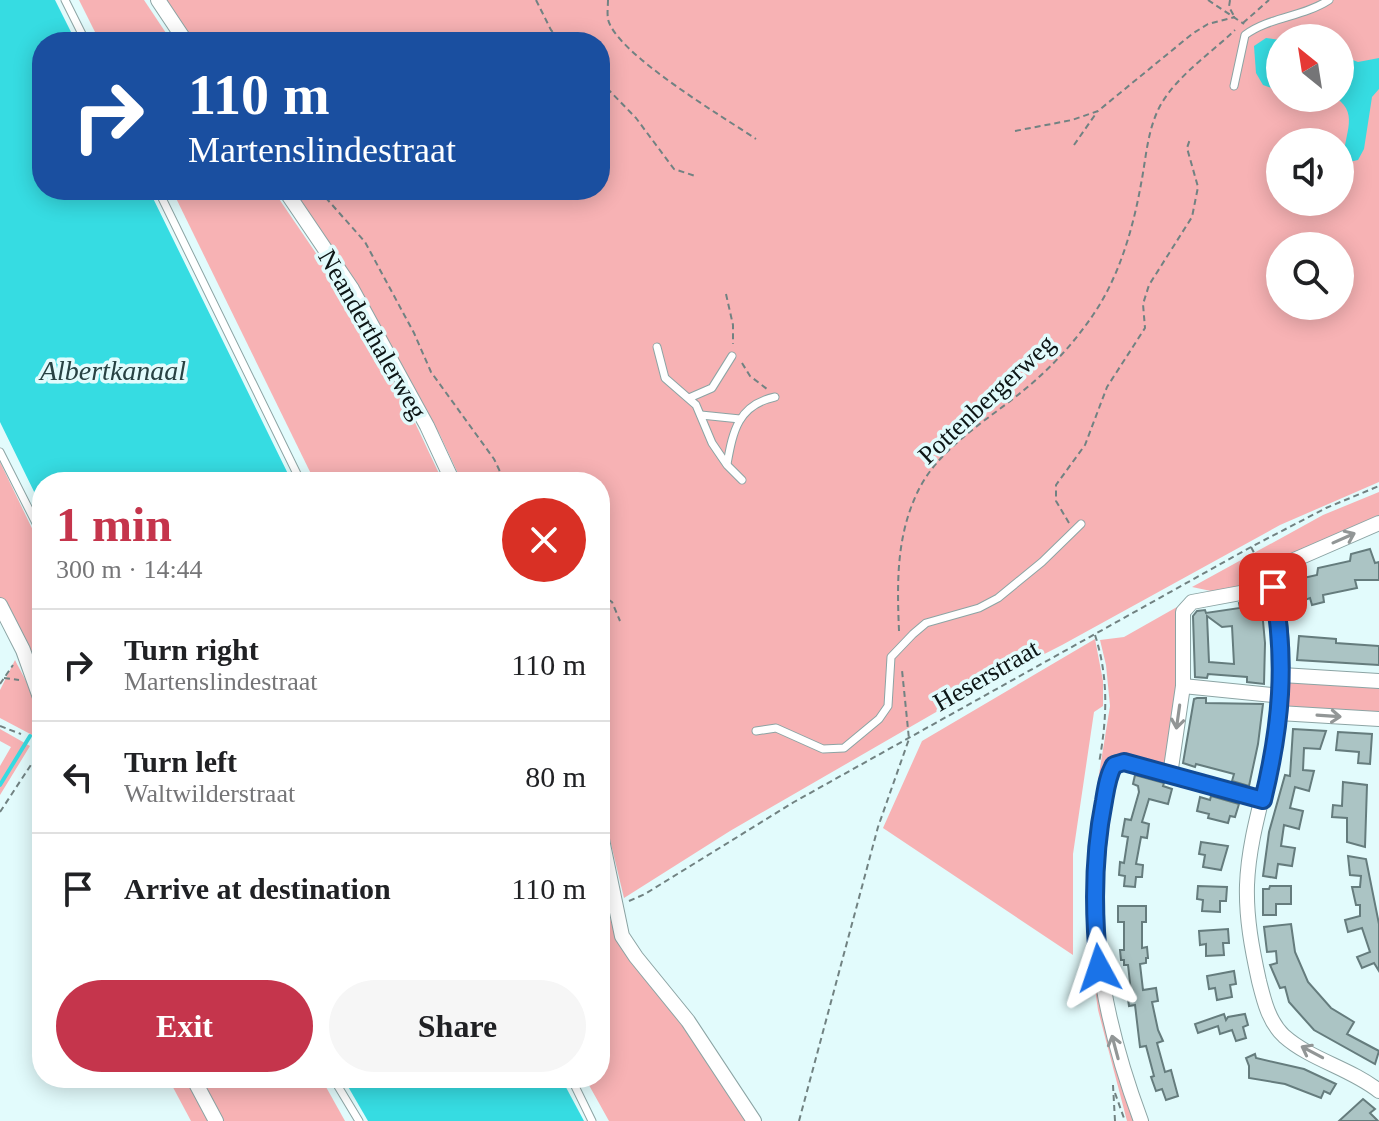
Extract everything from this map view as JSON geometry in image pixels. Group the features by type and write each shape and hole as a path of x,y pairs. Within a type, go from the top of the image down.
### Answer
{"street":[{"path":"158,0 179,32"},
{"name":"Neanderthalerweg","path":"292,200 352,289 427,426 448,472"},
{"path":"1379,523 1272,572 1281,630 1281,696 1251,855 1247,913 1251,948 1270,1016 1284,1035 1361,1077 1379,1091"},
{"path":"1170,775 1183,686 1183,612 1192,602 1273,587"},
{"path":"0,605 32,675"},
{"path":"1282,675 1379,681"},
{"path":"1183,686 1281,696"},
{"path":"1279,713 1379,719"},
{"path":"1141,1121 1118,1059 1099,968 1094,890 1106,793 1114,765 1124,762 1263,800"},
{"path":"610,878 622,936 688,1021 754,1121"},
{"path":"198,1088 216,1121"}],"lane":[{"path":"65,0 81,32"},
{"path":"1234,86 1245,35 1255,27 1306,11 1329,0"},
{"path":"163,200 296,472"},
{"path":"657,347 665,378 689,398 701,415 712,443 742,480"},
{"path":"689,398 712,388 736,354"},
{"path":"727,465 740,419 755,404 775,397"},
{"path":"701,415 740,419"},
{"path":"0,452 32,515"},
{"path":"756,731 776,728 823,749 844,748 879,719 888,706 891,657 926,623 979,608 998,598 1081,524"},
{"path":"339,1088 359,1121"},
{"path":"576,1088 592,1121"}],"path":[{"path":"536,0 553,32"},
{"path":"608,0 608,21 632,53 756,139"},
{"path":"1208,0 1235,17"},
{"path":"1230,0 1229,7 1235,17"},
{"name":"Pottenbergerweg","path":"909,739 899,650 897,574 910,509 921,485 939,461 1050,367 1081,332 1114,277 1132,224 1152,127 1160,107 1172,88 1269,0"},
{"path":"1074,145 1098,111 1192,34 1208,24 1235,17"},
{"path":"610,91 636,118 674,169 695,176"},
{"path":"1015,131 1072,120 1098,111"},
{"path":"1075,530 1056,501 1056,485 1085,445 1107,387 1145,328 1143,304 1149,285 1192,217 1198,187 1187,148 1190,139"},
{"path":"328,200 365,242 414,333 431,372 500,472"},
{"path":"726,294 736,354 750,376 775,397"},
{"path":"734,339 736,354"},
{"name":"Heserstraat","path":"616,906 645,894 794,802 1251,547 1326,508 1379,486"},
{"path":"1251,547 1258,557"},
{"path":"610,601 620,621"},
{"path":"0,684 4,678"},
{"path":"0,726 21,734"},
{"path":"799,1121 878,827 909,739"},
{"path":"0,812 32,763"},
{"path":"1115,1121 1113,1088 1125,1121"}],"shaded area":[{"path":"79,0 144,0 165,32 95,32"},
{"path":"165,0 1379,0 1379,482 1280,525 976,689 730,831 624,898 610,840 610,472 457,472 439,433 297,200 610,200 610,32 187,32"},
{"path":"177,200 280,200 358,315 393,376 438,472 310,472"},
{"path":"0,462 32,528 32,679 0,617"},
{"path":"1379,492 1379,515 1273,562 1260,570 1261,583 1211,591 1192,587 1323,515"},
{"path":"1177,607 1179,662 1169,767 1117,757 1091,925 1137,1121 1127,1121 1098,1010 1086,926 1091,824 1110,706 1100,640 1124,637"},
{"path":"1095,639 1103,681 1103,706 1094,712 1073,854 1073,955 883,828 922,741"},
{"path":"15,660 32,692 32,735 0,718 0,690"},
{"path":"1287,681 1379,685 1379,714 1290,708 1286,706"},
{"path":"0,729 30,746 0,795 0,766 11,747 0,741"},
{"path":"610,918 619,942 689,1031 747,1121 609,1121 591,1088 610,1088"},
{"path":"173,1088 327,1088 345,1121 191,1121"}],"water":[{"name":"Albertkanaal","path":"0,0 55,0 71,32 32,32 32,200 154,200 287,472 32,472 32,488 0,422"},
{"path":"1266,38 1266,86 1256,73 1254,46"},
{"path":"1379,58 1379,89 1372,97 1364,149 1358,160 1354,161 1354,128 1348,128 1348,112 1354,112 1354,60"},
{"path":"349,1088 566,1088 584,1121 368,1121"}],"building":[{"path":"1370,549 1375,563 1379,562 1379,580 1355,580 1357,588 1323,595 1324,602 1312,605 1310,598 1305,600 1303,590 1289,594 1287,584 1290,581 1317,575 1318,568 1350,561 1351,554"},
{"path":"1261,599 1265,643 1264,684 1247,682 1247,677 1208,674 1207,678 1195,677 1193,616 1197,611 1205,610 1206,613 1240,608 1239,603","holes":["1207,616 1222,627 1232,626 1234,664 1209,662"]},
{"path":"1299,636 1379,646 1379,665 1297,660"},
{"path":"1206,698 1206,703 1263,704 1249,786 1232,781 1234,774 1183,763 1194,699"},
{"path":"1293,729 1326,731 1320,749 1304,748 1303,770 1314,771 1309,791 1295,787 1290,808 1303,811 1299,829 1284,825 1281,846 1295,848 1292,866 1278,864 1276,878 1263,876 1269,832 1285,775 1290,776"},
{"path":"1338,732 1372,734 1370,764 1358,763 1359,752 1336,750"},
{"path":"1135,775 1164,783 1163,786 1172,789 1168,804 1149,799 1142,822 1149,824 1147,838 1141,837 1136,864 1143,865 1142,877 1136,877 1135,887 1124,886 1125,876 1119,875 1128,837 1122,836 1125,819 1131,820 1139,792 1138,786 1133,784"},
{"path":"1343,782 1367,785 1365,847 1347,842 1347,818 1332,817 1333,805 1342,806"},
{"path":"1211,796 1239,804 1235,817 1230,816 1228,823 1208,818 1209,814 1197,811 1200,797 1210,800"},
{"path":"1201,842 1228,846 1221,870 1203,867 1205,855 1199,854"},
{"path":"1348,856 1366,859 1379,924 1379,971 1374,963 1362,968 1357,957 1370,952 1362,928 1348,932 1345,920 1360,916 1360,905 1356,905 1352,887 1360,887 1361,876 1350,875"},
{"path":"1198,886 1227,887 1226,901 1220,901 1220,912 1202,911 1203,900 1197,899"},
{"path":"1291,886 1291,904 1276,904 1276,915 1263,915 1263,889"},
{"path":"1118,906 1146,906 1146,922 1142,922 1142,948 1147,947 1148,958 1146,963 1140,964 1143,990 1156,988 1158,1001 1152,1002 1163,1041 1157,1043 1165,1072 1171,1070 1178,1096 1166,1100 1162,1089 1156,1091 1146,1046 1140,1047 1135,1005 1129,1006 1128,965 1121,960 1120,950 1124,950 1124,922 1118,922"},
{"path":"1291,924 1295,952 1308,982 1331,1008 1354,1022 1347,1034 1379,1051 1375,1064 1314,1030 1289,1002 1285,987 1280,988 1270,965 1277,963 1276,951 1267,952 1264,927"},
{"path":"1228,929 1229,943 1223,943 1224,955 1206,956 1206,944 1200,945 1199,931"},
{"path":"1234,971 1236,984 1230,985 1232,997 1217,1000 1215,988 1209,989 1207,976"},
{"path":"1224,1014 1226,1020 1245,1014 1248,1025 1243,1027 1246,1038 1236,1041 1232,1030 1220,1034 1218,1026 1198,1033 1195,1024"},
{"path":"1255,1054 1256,1058 1304,1069 1336,1084 1330,1094 1324,1091 1321,1098 1285,1084 1249,1078 1246,1058"},
{"path":"1363,1099 1375,1109 1370,1113 1378,1121 1339,1121"}],"waterway":[{"path":"0,785 30,736"}],"route":[{"path":"1099,968 1094,890 1103,804 1114,765 1124,762 1263,800 1275,744 1282,675 1281,630 1273,587"}]}
